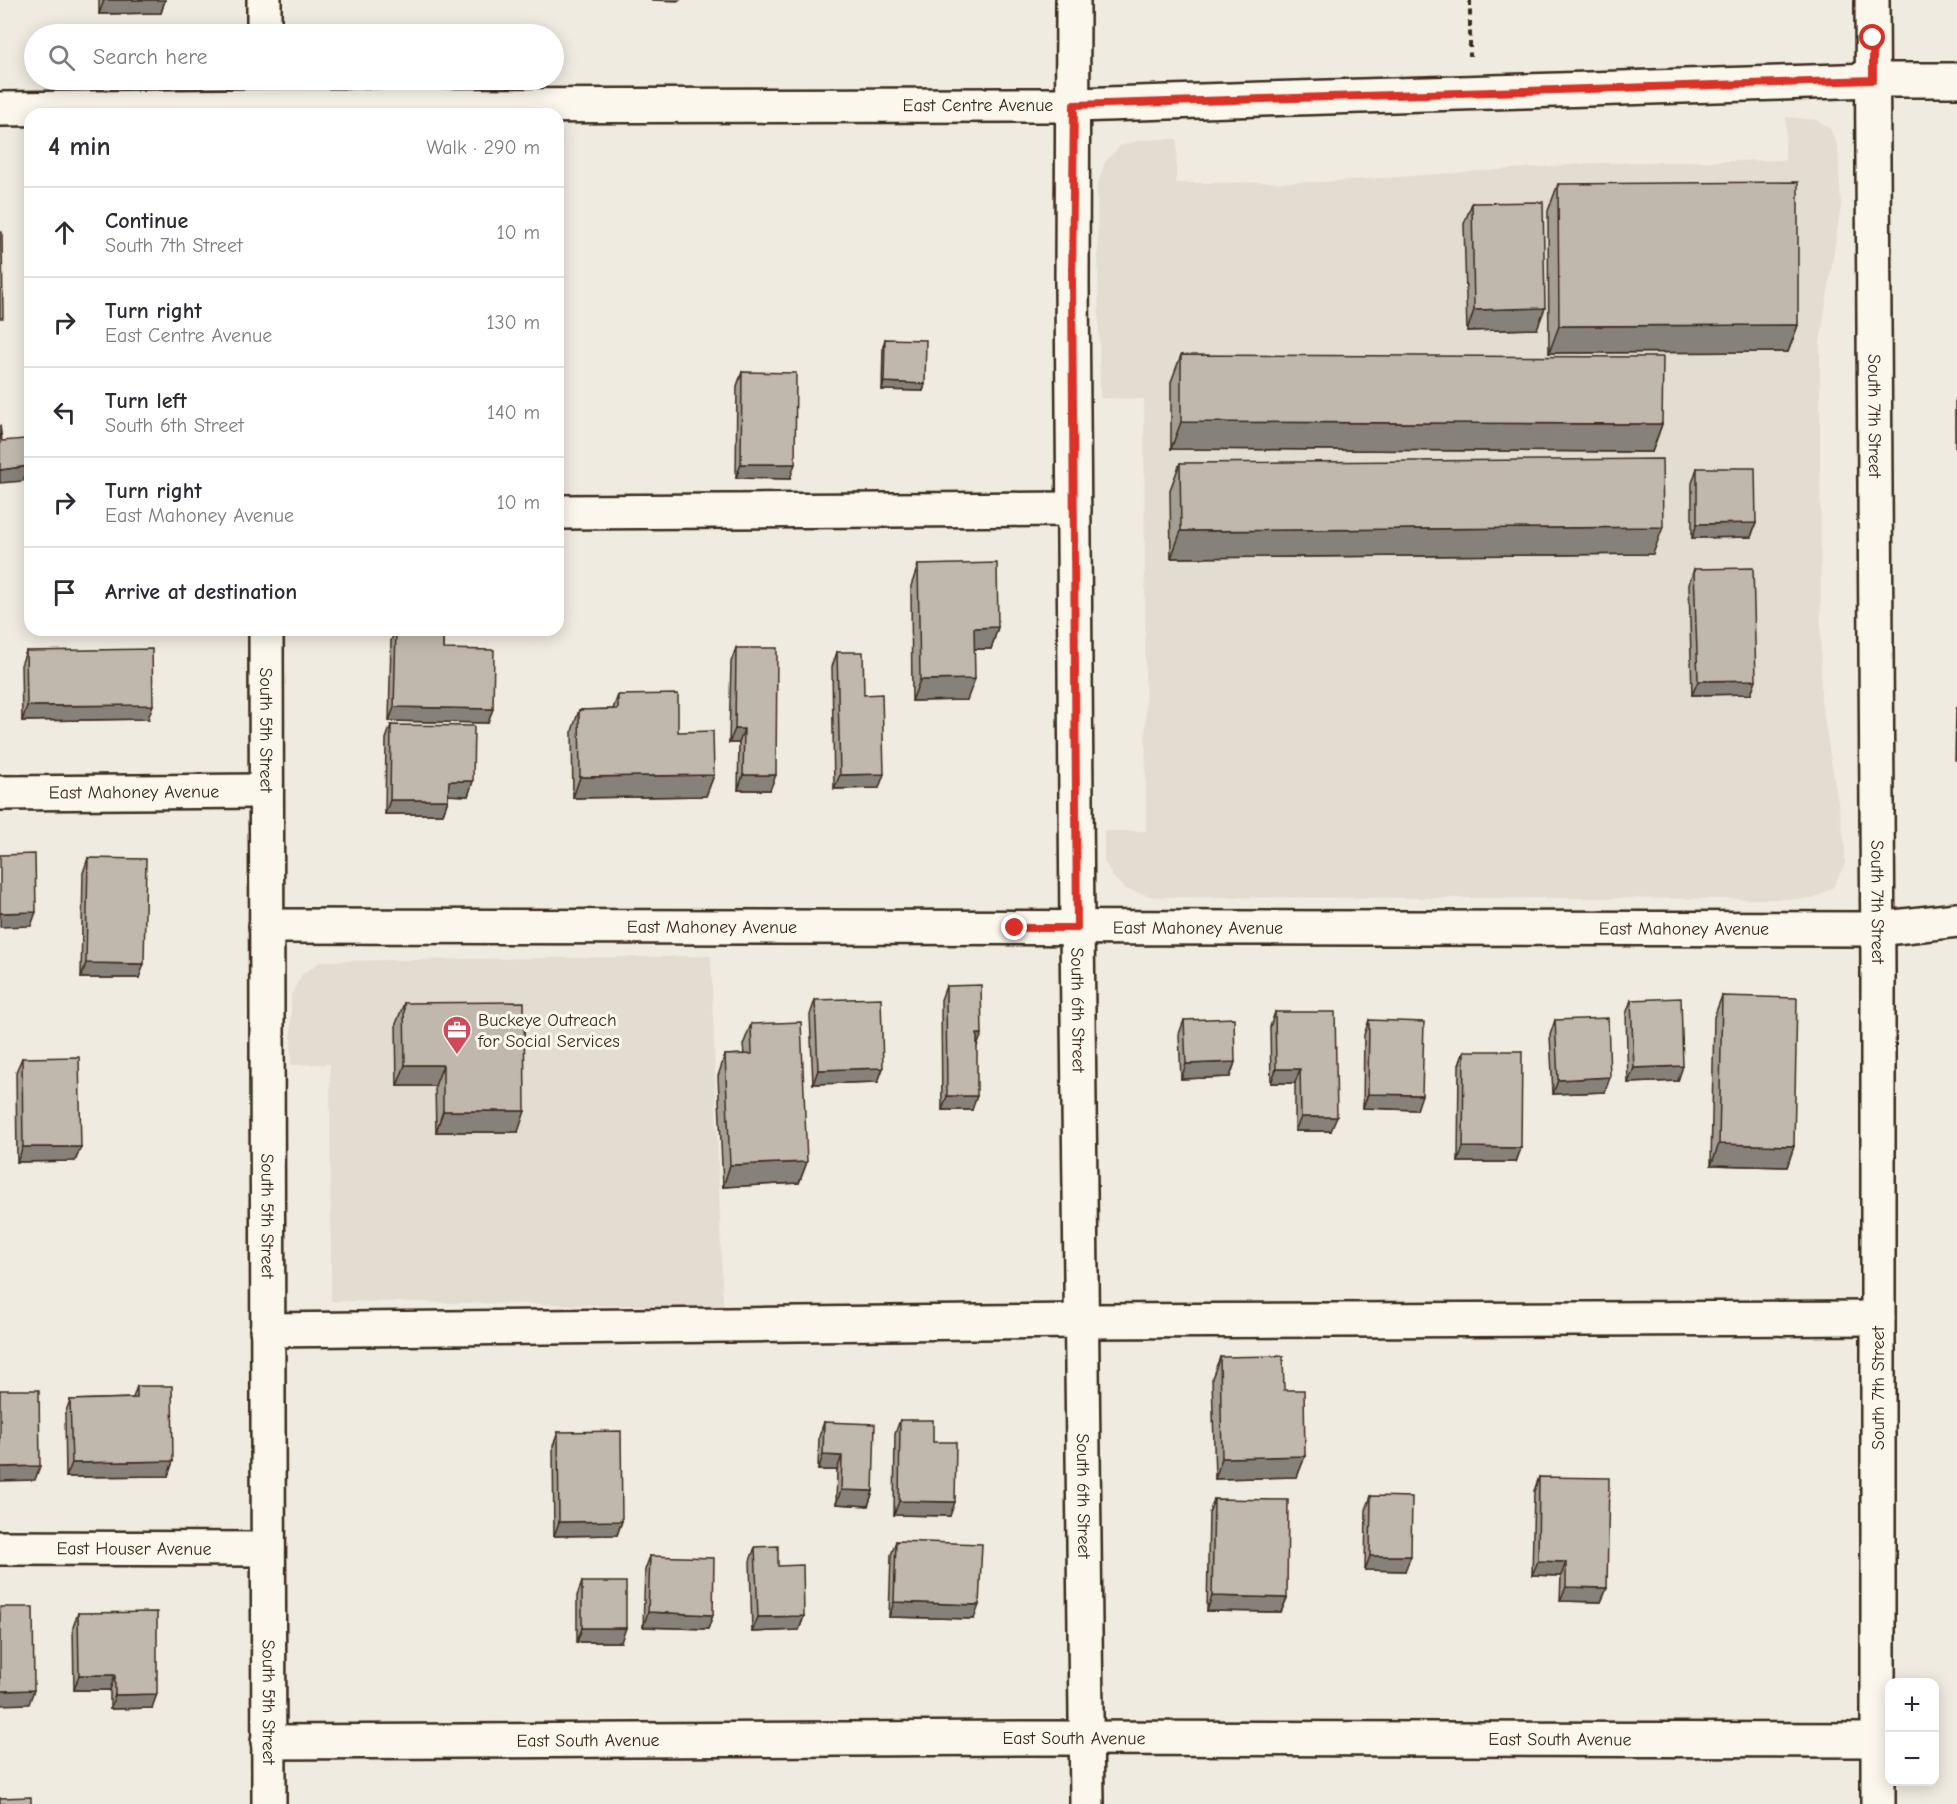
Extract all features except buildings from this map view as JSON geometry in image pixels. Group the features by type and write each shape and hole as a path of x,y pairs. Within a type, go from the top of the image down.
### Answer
{"street":[{"path":"264,0 264,24"},
{"name":"South 6th Street","path":"1073,0 1077,928 1087,1804"},
{"name":"South 7th Street","path":"1872,0 1877,929 1878,1804"},
{"name":"East Centre Avenue","path":"0,108 264,100 1074,105 1873,80 1957,80"},
{"path":"564,512 1074,509"},
{"name":"South 5th Street","path":"266,636 269,1804"},
{"name":"East Mahoney Avenue","path":"0,793 266,791"},
{"name":"East Mahoney Avenue","path":"266,926 1877,929 1957,920"},
{"path":"267,1330 1082,1321 1878,1318"},
{"name":"East Houser Avenue","path":"0,1548 268,1549"},
{"name":"East South Avenue","path":"268,1742 1085,1738 1878,1740"}],"path":[{"path":"1470,0 1470,93"}],"shaded area":[{"path":"1786,117 1817,120 1830,129 1838,147 1841,205 1820,343 1821,700 1845,845 1845,864 1833,887 1813,899 1154,897 1125,889 1113,877 1104,861 1104,831 1146,831 1144,399 1100,398 1097,187 1105,162 1120,146 1140,140 1177,139 1176,183 1324,182 1596,163 1785,160"},
{"path":"711,956 723,1307 331,1301 330,1064 291,1065 291,995 302,974 322,961"}],"place":[{"name":"Buckeye Outreach for Social Services","path":"457,1056"}],"route":[{"path":"1015,928 1077,928 1072,283 1074,105 1873,80 1873,38"}]}
